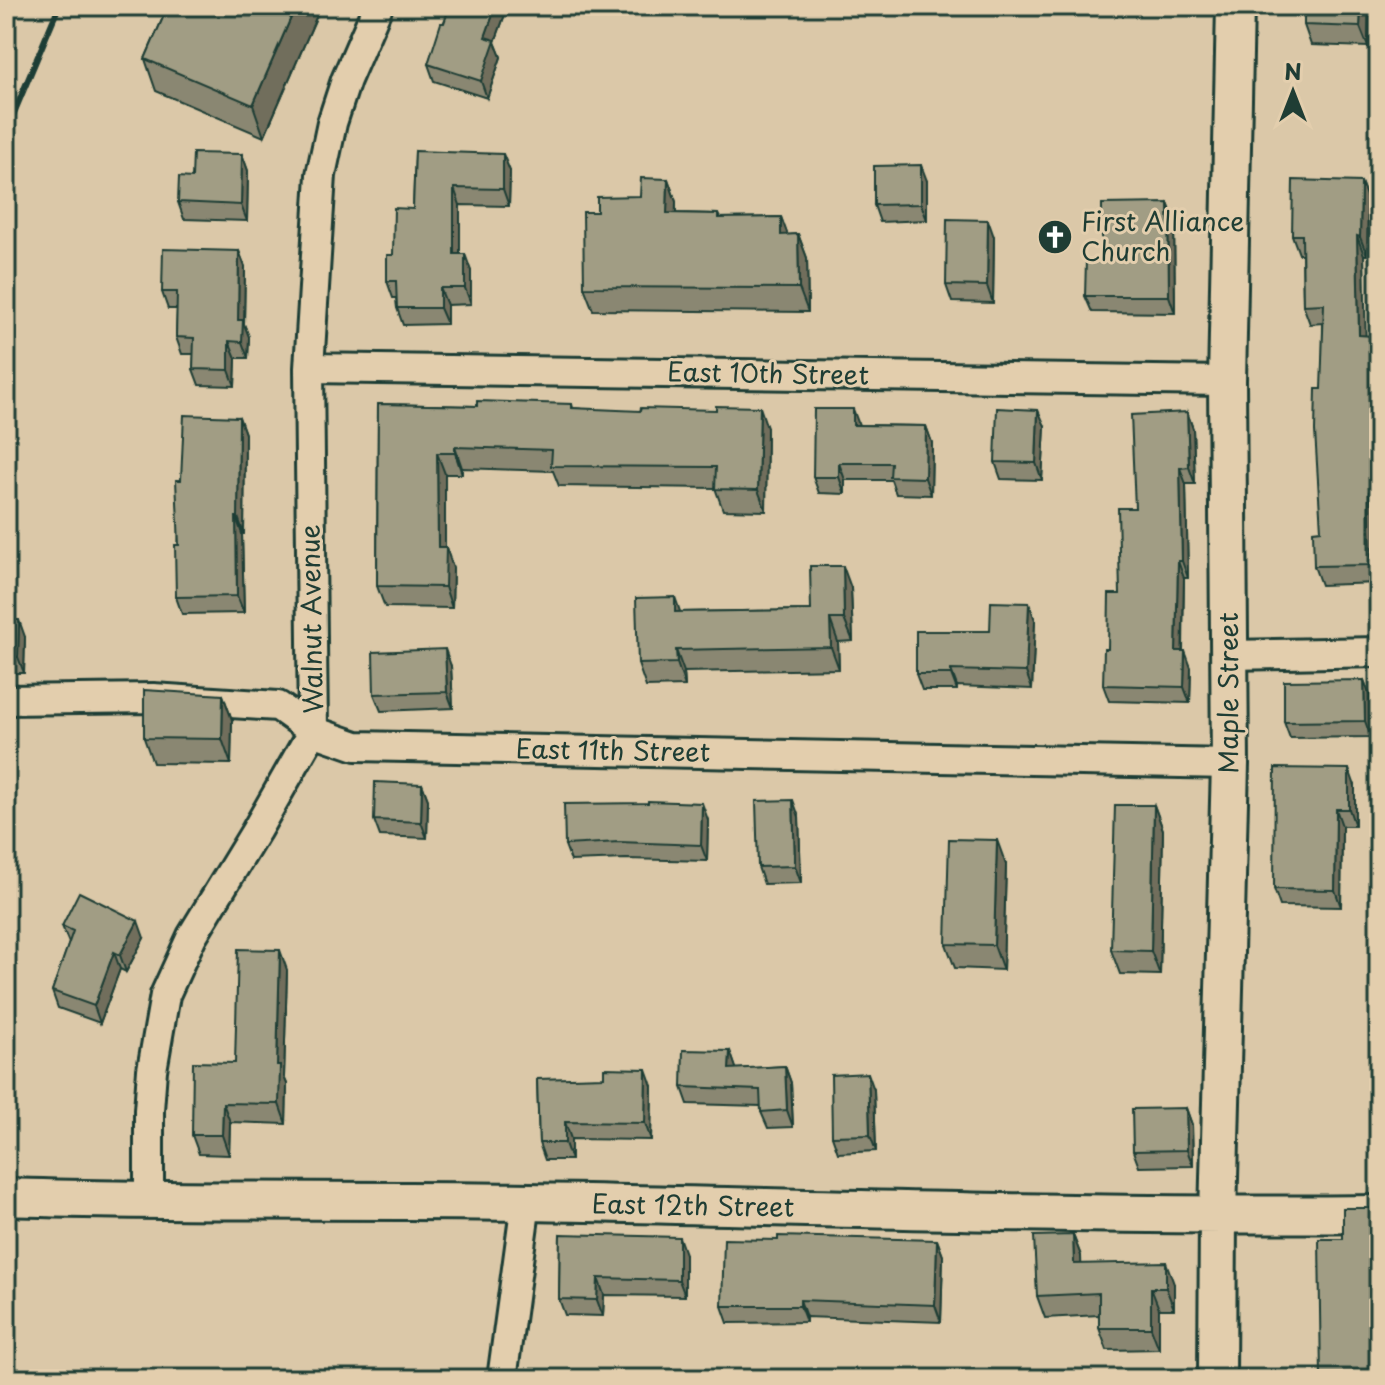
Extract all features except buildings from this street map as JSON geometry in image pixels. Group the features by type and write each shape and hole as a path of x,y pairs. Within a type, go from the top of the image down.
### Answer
{"main road":[{"name":"Maple Street","path":"1217,1379 1218,1216 1230,764 1227,381 1235,6"},
{"name":"East 12th Street","path":"6,1197 149,1202 526,1202 1218,1216 1379,1214"}],"street":[{"name":"Walnut Avenue","path":"149,1202 150,1097 165,995 192,936 313,731 309,368 321,175 332,123 346,80 378,6"},
{"name":"East 10th Street","path":"309,368 1227,381"},
{"path":"1230,655 1379,652"},
{"name":"East 11th Street","path":"6,700 153,698 278,706 313,731 356,746 1230,764"},
{"path":"502,1379 526,1202"}],"railway":[{"path":"6,132 59,6"}],"place":[{"name":"First Alliance Church","path":"1055,237"}]}
